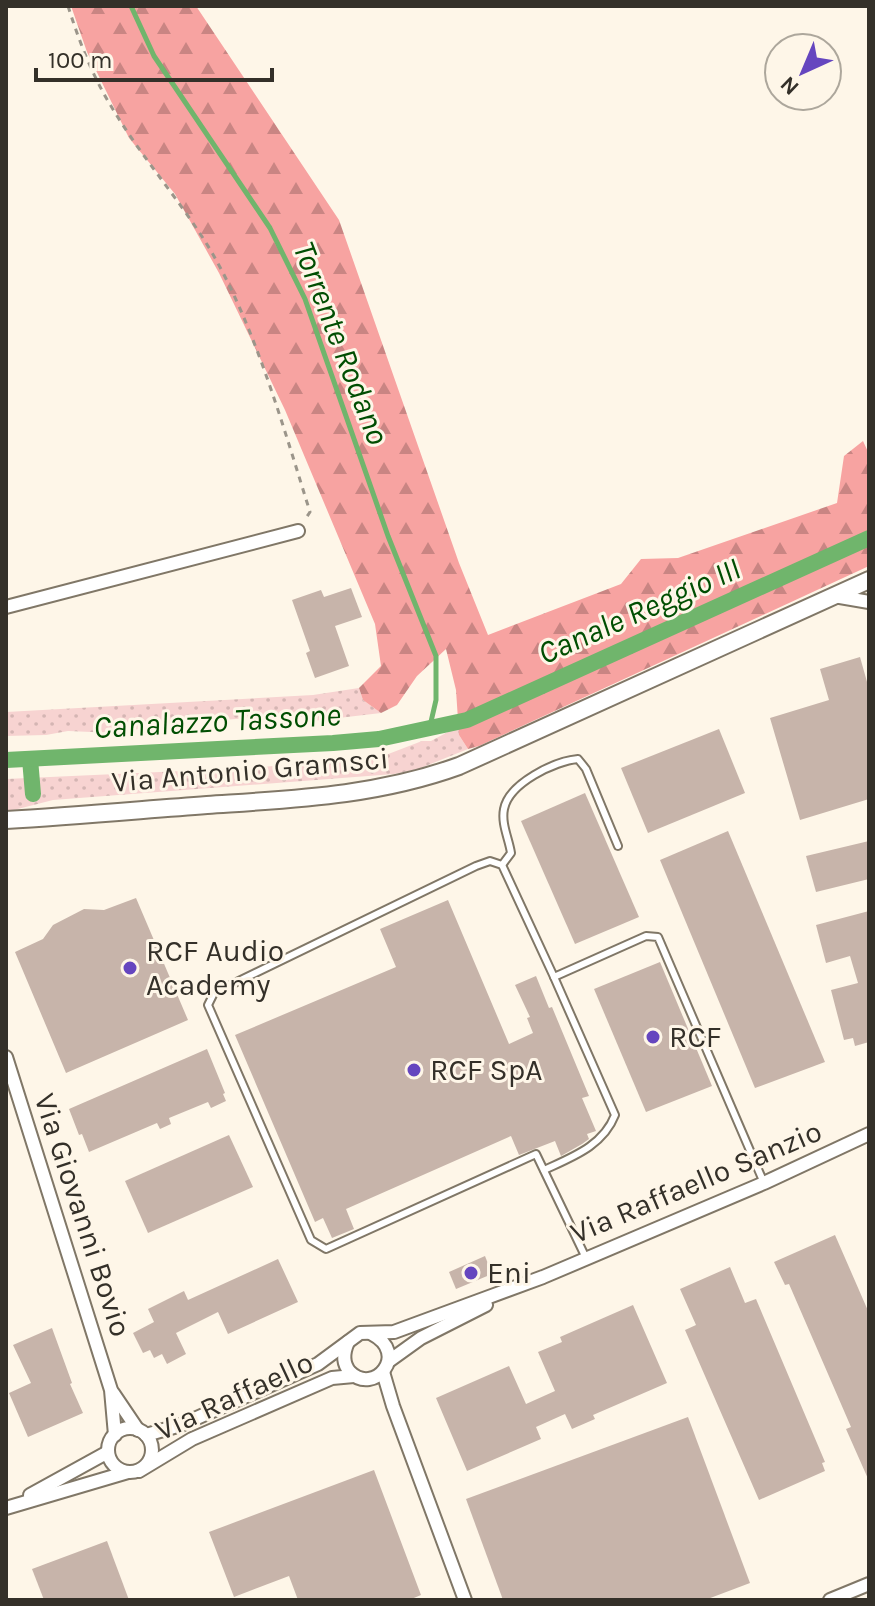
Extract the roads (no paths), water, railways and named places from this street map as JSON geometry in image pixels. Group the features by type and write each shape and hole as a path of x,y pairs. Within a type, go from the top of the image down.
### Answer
{"street":[{"path":"6,607 298,531"},
{"name":"Via Antonio Gramsci","path":"6,820 284,799 398,786 469,762 869,580"},
{"path":"834,596 869,602"},
{"path":"6,833 25,819"},
{"name":"Via Giovanni Bovio","path":"6,1057 111,1390 115,1435"},
{"name":"Via Raffaello Sanzio","path":"543,1277 764,1183 869,1134"},
{"path":"393,1406 369,1379 421,1338 543,1277"},
{"name":"Via Raffaello","path":"369,1379 354,1376 332,1378 192,1439 133,1471 118,1469 108,1452 110,1442 121,1430 142,1433 181,1425 318,1364 360,1333 394,1332 543,1277"},
{"path":"372,1333 383,1339 389,1349 386,1367 393,1406 465,1600"},
{"name":"Via Raffaello","path":"350,1340 343,1352 345,1365 354,1376"},
{"name":"Via Giovanni Bovio","path":"111,1390 142,1433"},
{"name":"Via Raffaello","path":"10,1506 145,1467 152,1446 142,1433"},
{"name":"Via Raffaello","path":"10,1506 108,1452"},
{"path":"830,1600 869,1584"}],"lane":[{"path":"502,865 511,853 504,808 523,781 565,760 578,759 586,769 618,846"},
{"path":"544,1170 594,1144 609,1130 615,1115 502,865 490,861 476,866 214,993 208,1005 311,1240 326,1249 536,1154 586,1258"},
{"path":"554,977 646,936 658,937 764,1183"}],"waterway":[{"name":"Torrente Rodano","path":"131,6 154,56 270,228 305,299 388,536 436,656 436,700 430,726"},
{"name":"Canale Reggio III","path":"6,760 333,743 379,739 467,720 869,538"},
{"path":"30,759 33,794"}],"place":[{"name":"RCF Audio Academy","path":"130,968"},
{"name":"RCF","path":"653,1037"},
{"name":"RCF SpA","path":"414,1070"},
{"name":"Eni","path":"471,1273"}],"water label":[{"name":"Canalazzo Tassone","path":"217,721"}]}
